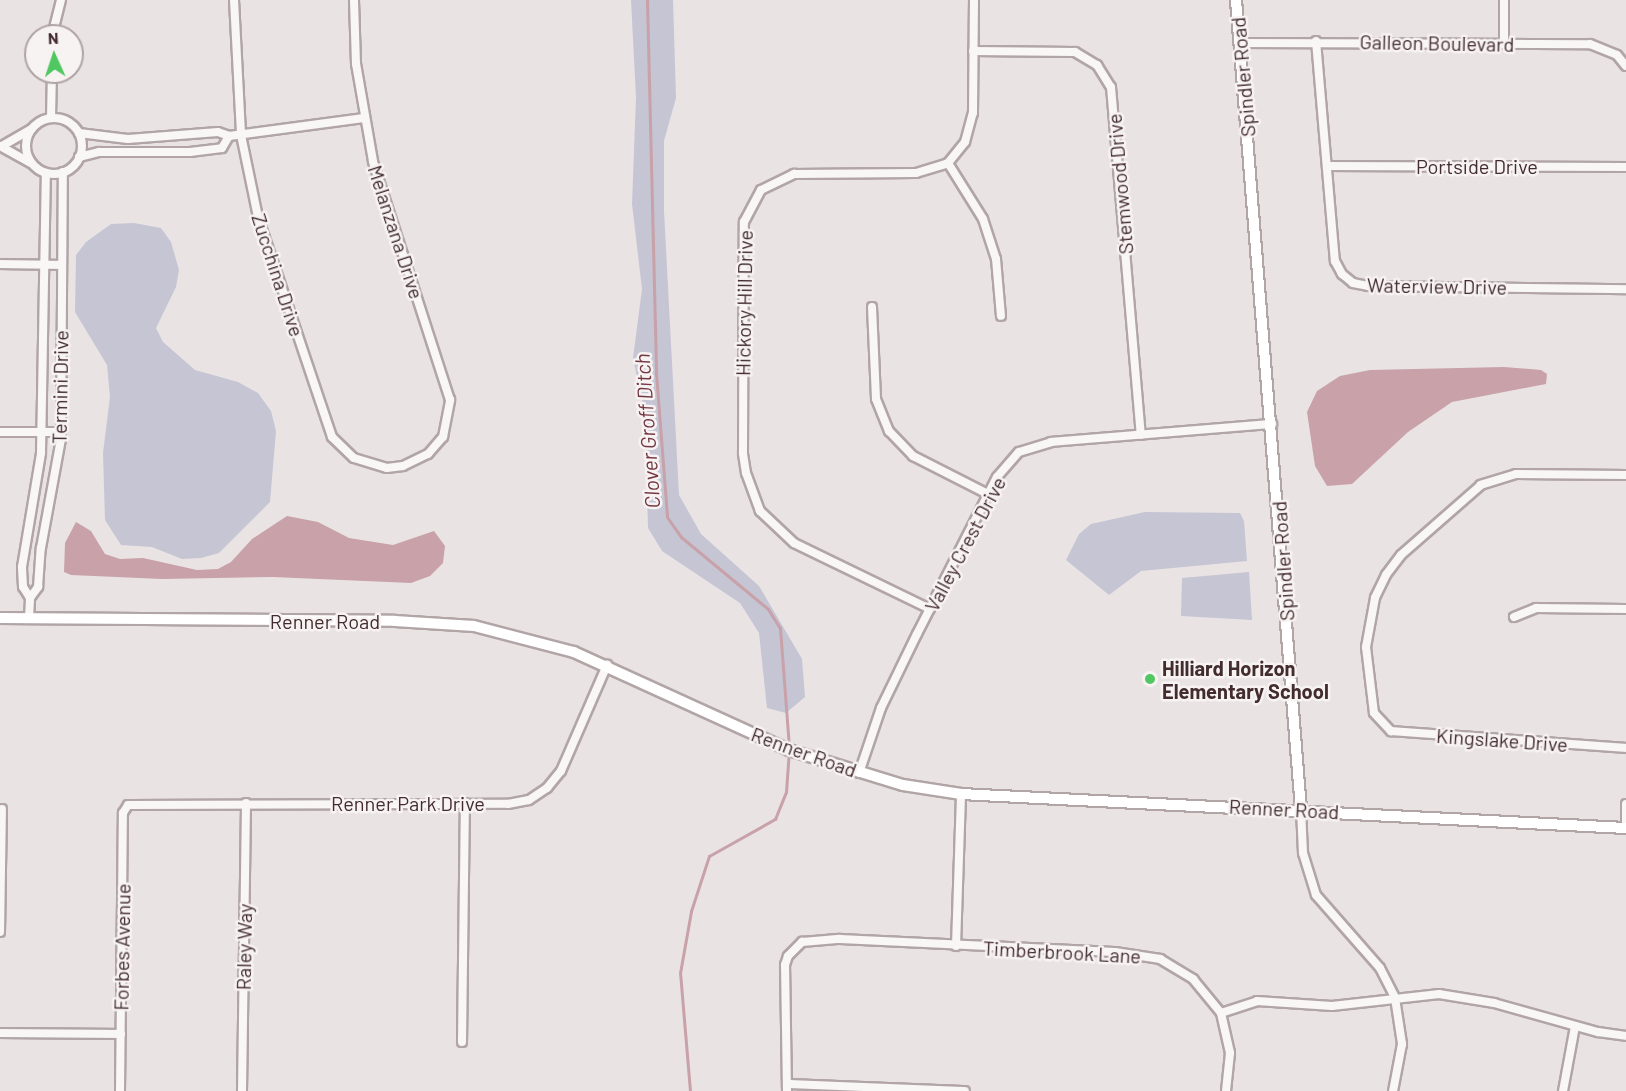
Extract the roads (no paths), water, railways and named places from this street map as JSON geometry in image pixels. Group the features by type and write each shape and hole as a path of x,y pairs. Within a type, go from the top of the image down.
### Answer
{"main road":[{"name":"Spindler Road","path":"1236,0 1272,424 1301,809"},
{"name":"Renner Road","path":"0,618 432,622 522,636 607,665 789,750 859,773 962,794 1301,809 1626,827"}],"street":[{"path":"55,24 61,0"},
{"name":"Zucchina Drive","path":"234,0 241,135 258,217 332,437 354,458 370,466 403,466 428,454"},
{"name":"Melanzana Drive","path":"354,0 356,64 364,118 383,195 450,400 443,437 428,454"},
{"path":"974,0 974,113 965,142 948,163 983,219 996,258 1001,316"},
{"path":"1504,0 1504,44"},
{"name":"Galleon Boulevard","path":"1240,43 1316,41 1590,44 1617,55 1626,66"},
{"name":"Waterview Drive","path":"1316,41 1335,261 1342,274 1353,283 1626,289"},
{"name":"Stemwood Drive","path":"974,51 1075,52 1097,65 1111,87 1141,435"},
{"path":"51,118 52,84"},
{"path":"1,146 51,118 68,121 79,133 128,139 218,132 230,136 364,118"},
{"path":"31,129 26,147 32,164"},
{"path":"79,133 79,157"},
{"path":"1,146 46,173 63,172 79,157 99,152 190,152 222,148 230,136"},
{"name":"Hickory Hill Drive","path":"930,609 794,543 760,511 749,483 743,453 744,222 750,205 761,190 776,180 826,172 916,173 948,163"},
{"name":"Portside Drive","path":"1327,166 1626,167"},
{"name":"Termini Drive","path":"30,598 38,587 61,432 63,172"},
{"name":"Termini Drive","path":"29,618 30,598 23,586 22,567 41,432 46,173"},
{"path":"0,264 62,265"},
{"path":"872,307 876,399 889,431 913,456 988,494"},
{"name":"Valley Crest Drive","path":"859,773 881,708 930,609 997,477 1019,452 1051,442 1272,424"},
{"path":"0,432 61,432"},
{"name":"Kingslake Drive","path":"1626,476 1516,474 1481,485 1451,508 1401,555 1375,598 1368,621 1371,702 1380,723 1404,734 1626,748"},
{"path":"1514,616 1536,608 1626,609"},
{"name":"Renner Park Drive","path":"128,805 518,802 547,788 561,771 607,665"},
{"path":"956,946 962,794"},
{"name":"Raley Way","path":"242,1091 246,803"},
{"path":"462,1042 465,803"},
{"path":"1626,804 1626,827"},
{"name":"Forbes Avenue","path":"120,1091 123,813 128,805"},
{"path":"0,932 2,809"},
{"name":"Spindler Road","path":"1301,809 1303,853 1316,895 1380,968 1395,998 1402,1044 1393,1091"},
{"name":"Timberbrook Lane","path":"787,1087 785,965 794,948 811,940 840,939 1115,952 1160,959 1193,979 1221,1013"},
{"path":"1226,1091 1230,1053 1221,1013 1257,1001 1332,1006 1395,998 1454,995 1575,1026 1626,1036"},
{"path":"1563,1091 1575,1026"},
{"path":"0,1033 121,1034"},
{"path":"787,1087 965,1091"}],"waterway":[{"name":"Clover Groff Ditch","path":"647,0 656,373 667,517 681,537 768,609 780,628 789,747"},
{"name":"Clover Groff Ditch","path":"690,1091 680,973 691,911 709,856 775,819 786,792 789,753"}],"place":[{"name":"Hilliard Horizon Elementary School","path":"1150,679"}]}
